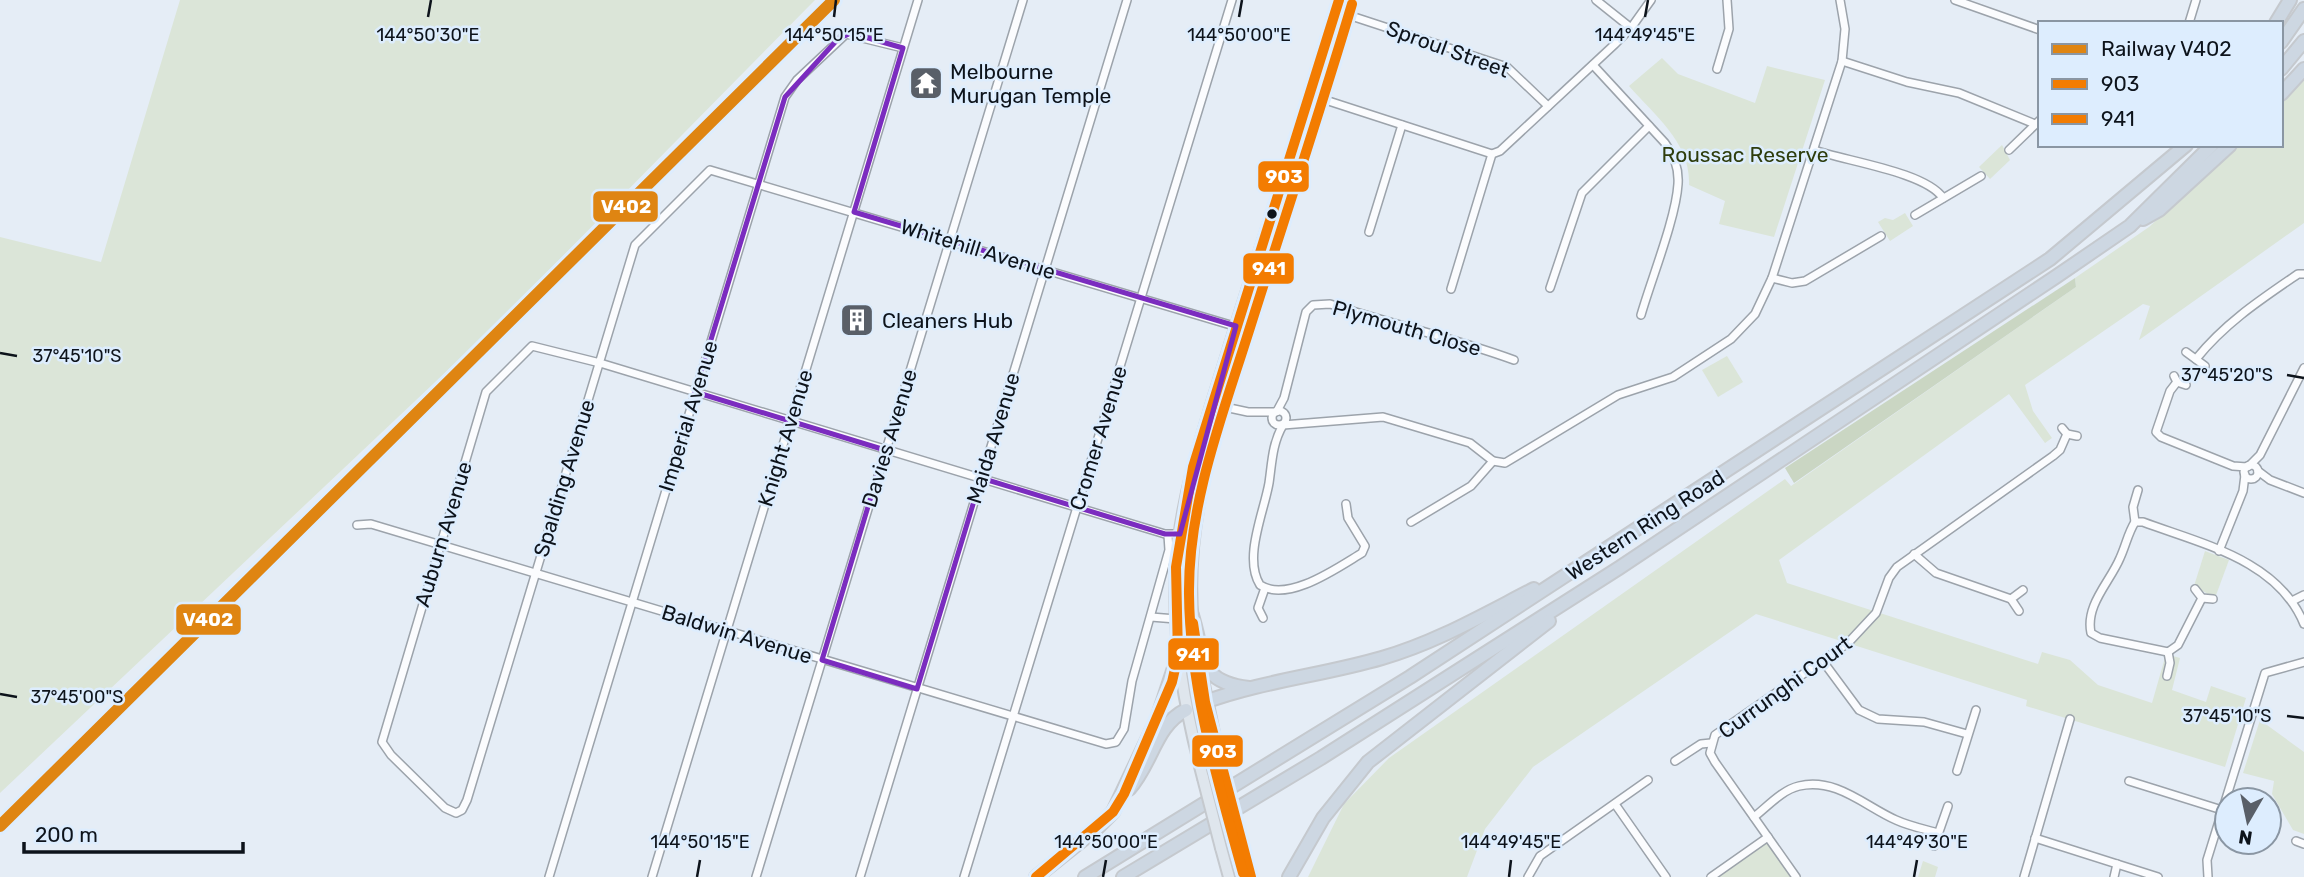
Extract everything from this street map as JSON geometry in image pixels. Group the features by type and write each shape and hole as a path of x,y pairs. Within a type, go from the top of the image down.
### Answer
{"highway":[{"path":"2277,21 2290,0"},
{"path":"2283,39 2304,9"},
{"path":"2283,67 2304,41"},
{"path":"2283,92 2304,69"},
{"name":"Western Ring Road","path":"1085,877 1388,692 2050,259 2184,147"},
{"name":"Western Ring Road","path":"1123,877 1321,758 1619,568 2130,226 2210,147"},
{"path":"2130,226 2159,210 2228,147"},
{"path":"1205,702 1251,688 1382,658 1420,643 1550,581 1637,531"},
{"path":"1289,877 1324,818 1359,772 1379,753 1619,568"},
{"path":"1192,615 1208,672 1223,684 1251,688"},
{"path":"1124,794 1170,686 1178,656"},
{"path":"1036,877 1095,830 1142,775 1165,726 1186,710"},
{"path":"1297,877 1324,818"}],"main road":[{"path":"1229,877 1186,710 1178,656 1176,619 1180,534 1193,467 1217,405 1272,232 1279,196 1337,6"},
{"path":"1217,405 1194,536 1192,615 1205,702 1251,877"},
{"path":"1180,534 1194,536"},
{"path":"1176,619 1183,611 1185,580 1193,552"},
{"path":"1186,710 1205,702"}],"street":[{"name":"Knight Avenue","path":"652,877 918,0"},
{"name":"Davies Avenue","path":"756,877 1023,0"},
{"name":"Maida Avenue","path":"860,877 1128,0"},
{"name":"Cromer Avenue","path":"964,877 1232,0"},
{"path":"1596,0 1632,29"},
{"path":"1310,95 1492,153 1500,151 1632,29 1651,0"},
{"path":"1717,69 1729,29 1727,0"},
{"path":"1217,405 1248,412 1283,425 1365,416 1392,419 1470,443 1493,461 1505,463 1618,395 1674,377 1745,327 1764,299 1842,61 1845,29 1840,0"},
{"path":"1955,0 2038,29"},
{"path":"2190,21 2196,0"},
{"name":"Sproul Street","path":"1337,6 1507,66 1548,106"},
{"name":"Imperial Avenue","path":"549,877 788,92 838,39 851,33 903,48"},
{"path":"1842,61 1907,82 1959,93 2037,122 2009,150"},
{"path":"1593,65 1671,152 1678,184 1641,315"},
{"path":"1369,232 1402,125"},
{"path":"1550,288 1582,193 1649,126"},
{"path":"1814,150 1857,164 1891,170 1934,188 1943,198"},
{"path":"1451,289 1492,153"},
{"name":"Whitehill Avenue","path":"712,170 1240,328"},
{"name":"Spalding Avenue","path":"459,813 467,800 637,242 705,173 712,170"},
{"path":"1915,215 1981,176"},
{"path":"1772,278 1792,283 1805,281 1881,236"},
{"path":"2196,359 2217,333 2237,316 2298,274 2304,274"},
{"name":"Plymouth Close","path":"1273,422 1284,398 1306,312 1313,305 1330,304 1439,339 1467,343 1514,360"},
{"name":"Auburn Avenue","path":"459,813 452,813 441,805 391,755 382,742 486,391 524,352 536,345 600,363"},
{"path":"2186,352 2205,366"},
{"path":"600,363 1168,535 1180,534"},
{"path":"2219,551 2251,473 2304,368"},
{"path":"2179,381 2170,391 2156,432 2161,437 2304,493"},
{"name":"Plymouth Close","path":"1284,398 1286,414"},
{"path":"1248,412 1276,412 1312,422"},
{"path":"1286,414 1276,436 1255,541 1255,574 1265,588 1275,591 1313,581 1365,549 1349,518 1346,504"},
{"path":"1273,422 1276,436"},
{"name":"Currunghi Court","path":"1675,761 1701,744 1711,743 1715,735 1864,628 1875,613 1889,578 1897,567 2053,456 2060,450 2064,431 2077,436"},
{"path":"1411,522 1471,486 1493,461"},
{"path":"2138,490 2133,510 2135,522 2096,601 2089,625 2091,633 2100,638 2168,652 2178,645 2203,598"},
{"path":"2135,522 2143,522 2219,551 2266,573 2292,601 2304,624"},
{"name":"Baldwin Avenue","path":"357,524 371,524 1101,744 1116,741 1124,729 1132,681 1151,617"},
{"path":"1168,535 1169,550 1151,617 1176,619"},
{"path":"1914,554 1936,573 2011,599 2019,611"},
{"path":"1263,618 1258,612 1265,588"},
{"path":"2195,589 2203,598 2213,598"},
{"path":"2011,599 2023,590"},
{"path":"2292,601 2304,595"},
{"path":"2167,676 2170,663 2168,652"},
{"path":"1822,660 1858,710 1878,719 1924,722 1967,734"},
{"path":"2230,786 2265,673 2304,662"},
{"path":"1957,771 1976,710"},
{"path":"2024,877 2070,719"},
{"path":"1711,743 1710,753 1715,762 1796,877"},
{"path":"1528,877 1540,856 1648,780"},
{"path":"2129,781 2213,807"},
{"path":"1754,817 1787,791 1816,785 1862,799 1894,820 1938,833"},
{"path":"1615,804 1666,877"},
{"path":"1934,846 1948,806"},
{"path":"1711,877 1768,837"},
{"path":"2035,838 2158,877"},
{"path":"2208,877 2207,860 2213,840"},
{"path":"2113,877 2117,863"}],"highlighted area":[{"path":"851,33 903,48 854,212 1236,326 1180,534 1165,534 981,478 917,689 822,660 885,450 695,392 785,97 838,39"}],"green space":[{"path":"180,0 815,0 486,334 0,793 0,237 101,262"},
{"name":"Roussac Reserve","path":"1662,58 1678,74 1755,103 1767,66 1825,80 1774,237 1719,224 1725,201 1689,185 1688,170 1678,143 1629,86"},
{"path":"2304,79 2304,223 2139,340 2150,306 2143,304 2025,385 2033,411 2052,438 2045,443 2009,394 1779,560 1787,583 2038,664 2042,652 2070,660 2098,685 2152,703 2166,654 2180,658 2172,690 2206,702 2211,686 2246,698 2225,767 2026,706 2027,700 1756,614 1533,767 1485,829 1467,877 1308,877 1344,804 1389,758 1785,479 1791,486 2076,287 2075,278 2149,227 2237,147 2283,147 2283,102"},
{"path":"2002,145 2010,160 1990,179 1979,167"},
{"path":"1905,213 1913,226 1890,241 1878,222 1885,218 1893,220"},
{"path":"2075,278 2076,287 1794,483 1785,468"},
{"path":"1727,356 1743,382 1718,397 1702,370"},
{"path":"2205,551 2229,560 2215,598 2194,586"},
{"path":"2260,720 2304,752 2304,834 2293,830 2283,813 2283,786 2273,786 2274,781 2243,773"},
{"path":"1768,841 1792,877 1718,877"},
{"path":"1923,861 1938,867 1935,877 1918,877"}],"railway":[{"path":"0,831 840,0"}],"rail line":[{"name":"V402","path":"0,826 834,0"}],"transit line":[{"name":"903","path":"1036,877 1113,812 1124,794 1172,682 1178,656 1176,567 1193,467 1339,0"},
{"name":"941","path":"1243,873 1207,735 1194,665 1189,594 1194,528 1217,431 1352,4"},
{"name":"903","path":"1193,623 1205,702 1251,877"}],"place":[{"name":"Melbourne Murugan Temple","path":"926,83"},
{"name":"Cleaners Hub","path":"857,320"}]}
